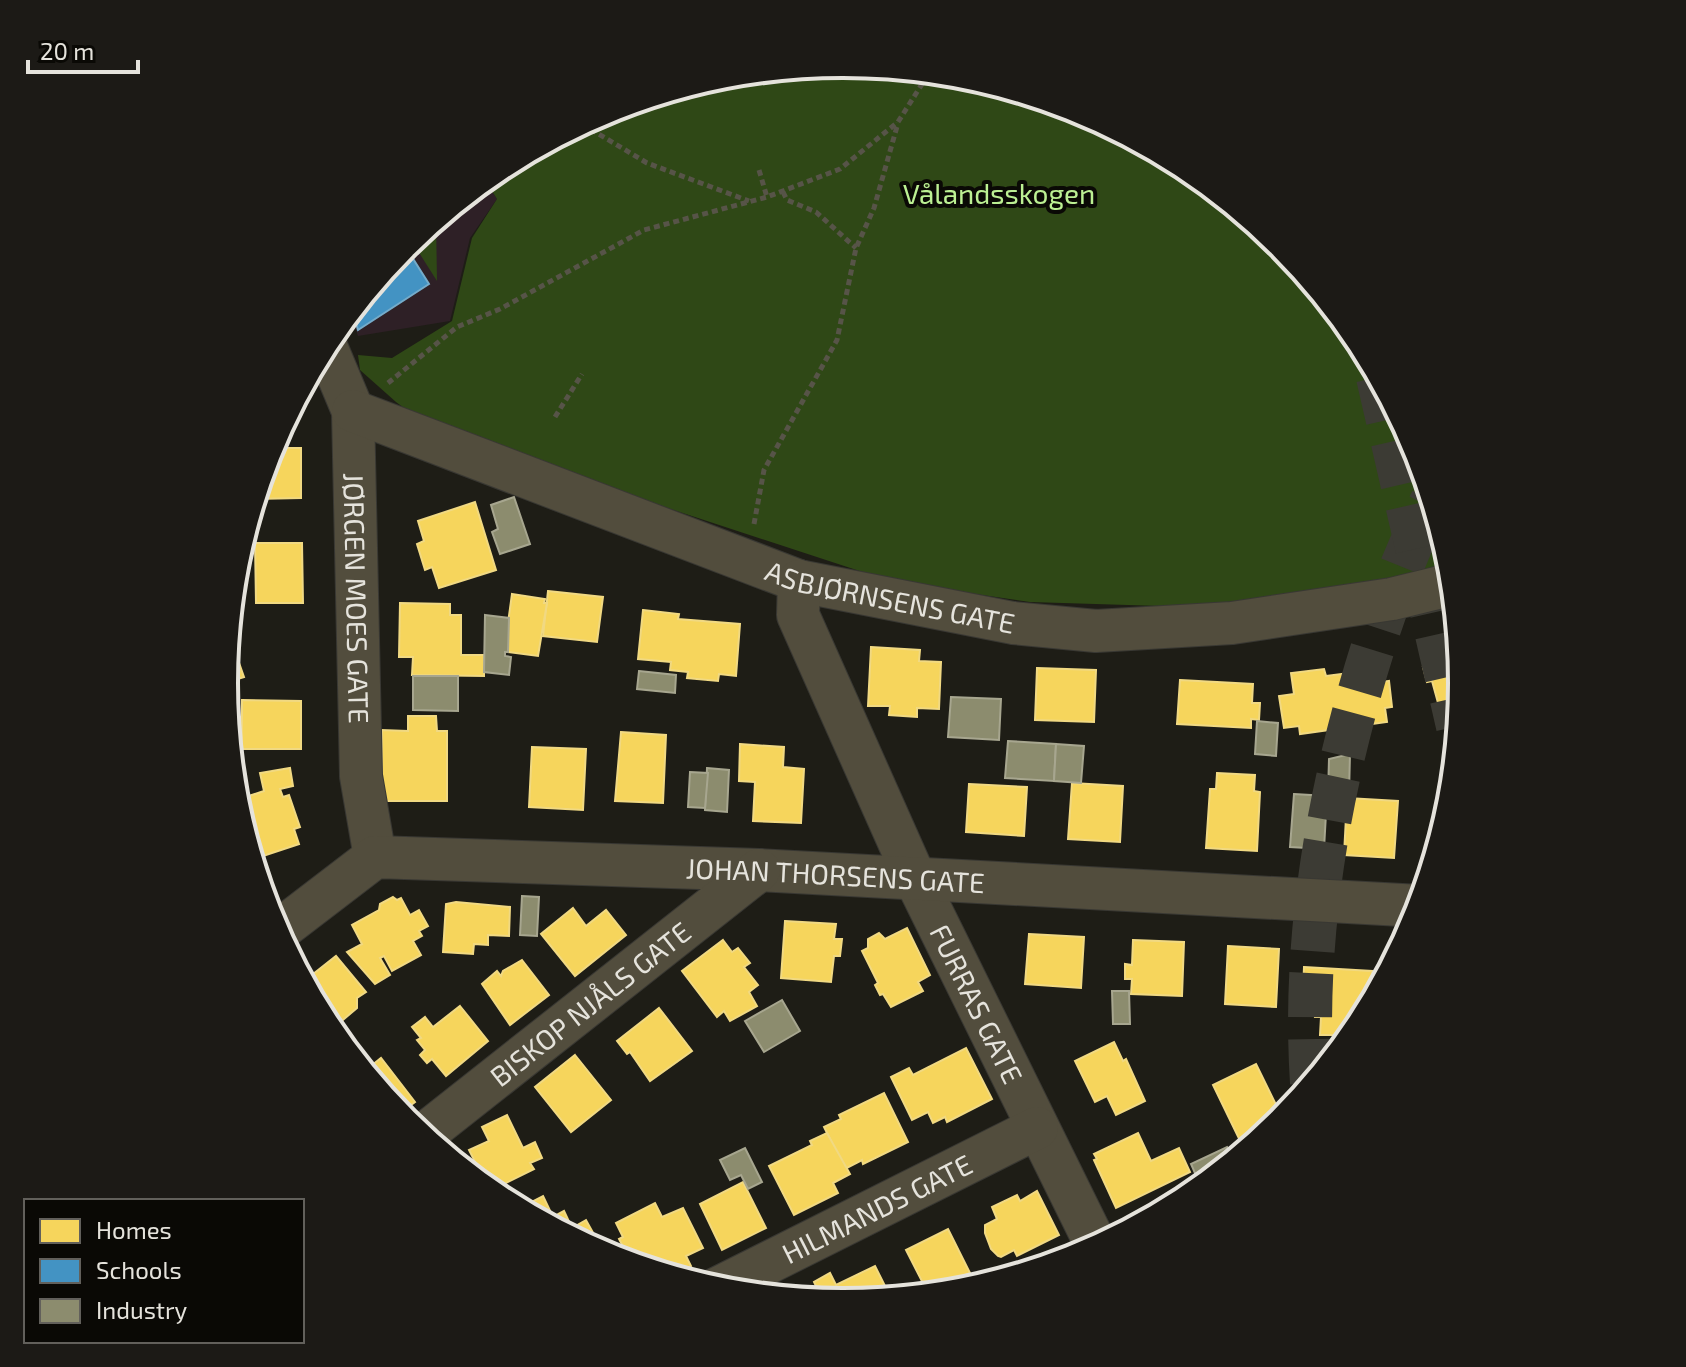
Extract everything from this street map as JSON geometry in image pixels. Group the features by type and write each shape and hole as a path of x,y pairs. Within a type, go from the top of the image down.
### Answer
{"street":[{"name":"JØRGEN MOES GATE","path":"332,360 353,411 361,776 375,857"},
{"name":"ASBJØRNSENS GATE","path":"353,411 799,581 1013,623 1096,631 1232,623 1392,599 1440,587"},
{"name":"FURRAS GATE","path":"799,581 798,615 915,878 1091,1236"},
{"name":"JOHAN THORSENS GATE","path":"375,857 759,870 1406,905"},
{"path":"288,924 375,857"},
{"name":"BISKOP NJÅLS GATE","path":"432,1128 759,870"},
{"name":"HILMANDS GATE","path":"736,1279 1037,1128"}],"path":[{"path":"747,561 764,470 837,340 856,248 874,208 898,122 923,83"},
{"path":"353,411 457,327 500,309 644,230 767,197 840,169 898,122"},
{"path":"594,131 647,163 750,202"},
{"path":"759,170 767,197"},
{"path":"783,192 787,200 816,212 856,248"},
{"path":"555,417 582,374"}],"shaded area":[{"path":"492,191 497,199 470,238 450,321 358,336 355,326 388,284 444,228"}],"green space":[{"name":"Vålandsskogen","path":"843,78 922,83 1000,99 1075,124 1146,159 1212,203 1271,255 1298,284 1346,347 1386,416 1416,489 1438,572 1349,596 1193,607 1030,602 893,582 446,439 396,402 360,370 358,355 392,358 452,321 472,238 497,199 492,191 507,180 575,140 611,124 686,99 764,83"},
{"path":"436,235 437,281 418,252"}],"building: Homes":[{"path":"286,448 301,448 301,498 267,499"},
{"path":"475,502 496,570 439,588 432,567 425,570 417,544 424,541 418,521"},
{"path":"255,543 302,543 303,603 256,603"},
{"path":"548,591 603,597 597,642 543,636"},
{"path":"512,594 545,599 544,603 547,603 538,656 508,652 507,630"},
{"path":"400,603 450,604 450,615 461,615 461,655 484,655 484,676 412,675 413,657 399,657"},
{"path":"643,610 679,614 678,619 740,624 736,676 719,674 718,681 687,678 688,672 670,670 671,662 638,659"},
{"path":"871,647 920,650 919,661 941,662 939,709 917,708 917,717 889,715 890,706 868,706"},
{"path":"1447,654 1447,708 1440,710 1432,681 1427,682 1423,667 1428,666 1427,659"},
{"path":"239,661 244,677 238,679"},
{"path":"1037,668 1096,670 1094,722 1035,720"},
{"path":"1324,669 1326,676 1380,669 1382,682 1389,681 1392,707 1385,708 1387,722 1300,734 1299,726 1284,728 1279,696 1294,694 1291,673"},
{"path":"1180,680 1253,684 1252,703 1260,703 1259,720 1251,719 1251,728 1177,724"},
{"path":"242,700 301,701 301,749 242,749"},
{"path":"408,716 436,716 437,731 447,731 447,801 382,801 382,730 408,731"},
{"path":"621,732 666,735 663,803 615,801"},
{"path":"740,744 784,747 783,767 804,769 801,823 753,821 755,782 739,781"},
{"path":"532,747 586,749 583,810 529,807"},
{"path":"290,768 293,786 280,789 283,797 289,795 300,827 294,829 299,844 263,856 248,796 264,791 260,773"},
{"path":"1217,773 1255,775 1254,791 1260,792 1257,851 1206,848 1210,789 1216,789"},
{"path":"1072,783 1123,786 1120,842 1068,839"},
{"path":"969,784 1027,787 1024,836 966,832"},
{"path":"1347,798 1398,801 1394,858 1344,855"},
{"path":"393,897 397,900 401,898 410,915 419,910 428,926 419,931 422,936 413,941 421,955 392,971 384,956 380,958 390,975 375,984 347,952 362,944 352,925 379,910 380,904"},
{"path":"456,902 510,907 509,936 488,935 488,945 474,944 473,954 443,952 446,904"},
{"path":"573,908 586,926 606,910 626,935 575,976 541,934"},
{"path":"785,921 836,924 834,939 842,939 840,956 834,956 831,982 781,978"},
{"path":"907,928 930,975 918,982 923,991 891,1007 883,994 880,995 875,985 878,983 862,951 868,948 868,939 879,933 885,939"},
{"path":"1029,934 1084,937 1081,988 1025,984"},
{"path":"723,940 732,952 738,948 750,963 744,967 758,985 749,992 757,1006 730,1021 724,1011 717,1017 682,971"},
{"path":"1133,940 1184,942 1182,996 1131,994 1132,979 1125,979 1125,964 1132,965"},
{"path":"1228,946 1279,949 1276,1007 1225,1004"},
{"path":"336,956 366,992 357,998 357,1008 341,1022 313,974"},
{"path":"522,960 549,995 510,1025 482,984 497,971 501,976 503,971"},
{"path":"1304,967 1372,971 1367,986 1335,1035 1320,1035 1321,1017 1315,1017 1317,992 1303,991"},
{"path":"460,1006 488,1041 446,1076 432,1059 427,1063 420,1055 425,1050 417,1040 421,1038 412,1027 425,1017 433,1027"},
{"path":"659,1008 692,1051 650,1081 630,1052 627,1054 617,1041"},
{"path":"1114,1042 1123,1061 1126,1059 1145,1101 1116,1115 1107,1096 1095,1102 1075,1061"},
{"path":"966,1048 992,1099 947,1122 945,1117 933,1123 928,1112 912,1120 891,1077 909,1068 913,1075"},
{"path":"575,1055 611,1100 571,1132 535,1087"},
{"path":"381,1058 415,1102 410,1106 373,1064"},
{"path":"1256,1064 1277,1106 1240,1141 1213,1085"},
{"path":"884,1093 908,1142 863,1164 862,1160 845,1169 824,1127 841,1119 839,1115"},
{"path":"507,1115 523,1148 535,1142 542,1158 530,1163 534,1169 503,1184 477,1166 469,1150 489,1141 482,1127"},
{"path":"827,1133 850,1174 833,1183 838,1193 794,1215 769,1166 812,1145 810,1141"},
{"path":"1138,1133 1151,1161 1179,1148 1190,1172 1116,1208 1094,1154"},
{"path":"743,1182 766,1228 722,1250 700,1204"},
{"path":"1037,1191 1059,1235 1017,1256 1014,1250 998,1256 991,1249 985,1233 985,1225 997,1219 992,1207 1017,1195 1020,1201"},
{"path":"543,1196 552,1214 540,1208 531,1202"},
{"path":"655,1203 662,1217 683,1208 703,1248 686,1256 691,1266 686,1268 624,1248 619,1239 623,1237 616,1223"},
{"path":"564,1211 570,1224 555,1216"},
{"path":"586,1220 595,1236 574,1227"},
{"path":"948,1229 970,1273 923,1284 906,1250"},
{"path":"875,1266 886,1288 817,1288 814,1282 830,1273 836,1285"}],"building: Schools":[{"path":"412,258 429,284 358,330 356,324 363,315"}],"building: Industry":[{"path":"514,497 530,544 500,554 492,532 498,529 491,505"},
{"path":"485,615 509,618 508,652 505,656 511,657 509,675 484,672"},
{"path":"639,671 676,675 675,693 637,689"},
{"path":"413,676 458,676 458,711 413,710"},
{"path":"951,697 1001,699 999,740 948,737"},
{"path":"1257,721 1278,723 1276,756 1255,754"},
{"path":"1008,741 1056,744 1054,781 1005,778"},
{"path":"1056,744 1084,746 1081,783 1054,781"},
{"path":"1350,754 1349,794 1328,794 1329,759"},
{"path":"707,768 729,770 727,812 705,810"},
{"path":"690,772 708,773 705,808 688,807"},
{"path":"1294,794 1327,796 1324,849 1290,847"},
{"path":"522,896 539,897 537,936 520,935"},
{"path":"1112,991 1129,991 1130,1024 1113,1024"},
{"path":"782,1000 800,1031 764,1052 745,1021"},
{"path":"1227,1147 1228,1150 1196,1175 1191,1164"},
{"path":"745,1148 762,1182 748,1189 741,1175 730,1180 720,1160"}],"tunnel":[{"path":"1388,420 1448,682"},
{"path":"1311,1066 1311,979 1315,927 1339,772 1380,627 1403,563 1425,516"}]}
